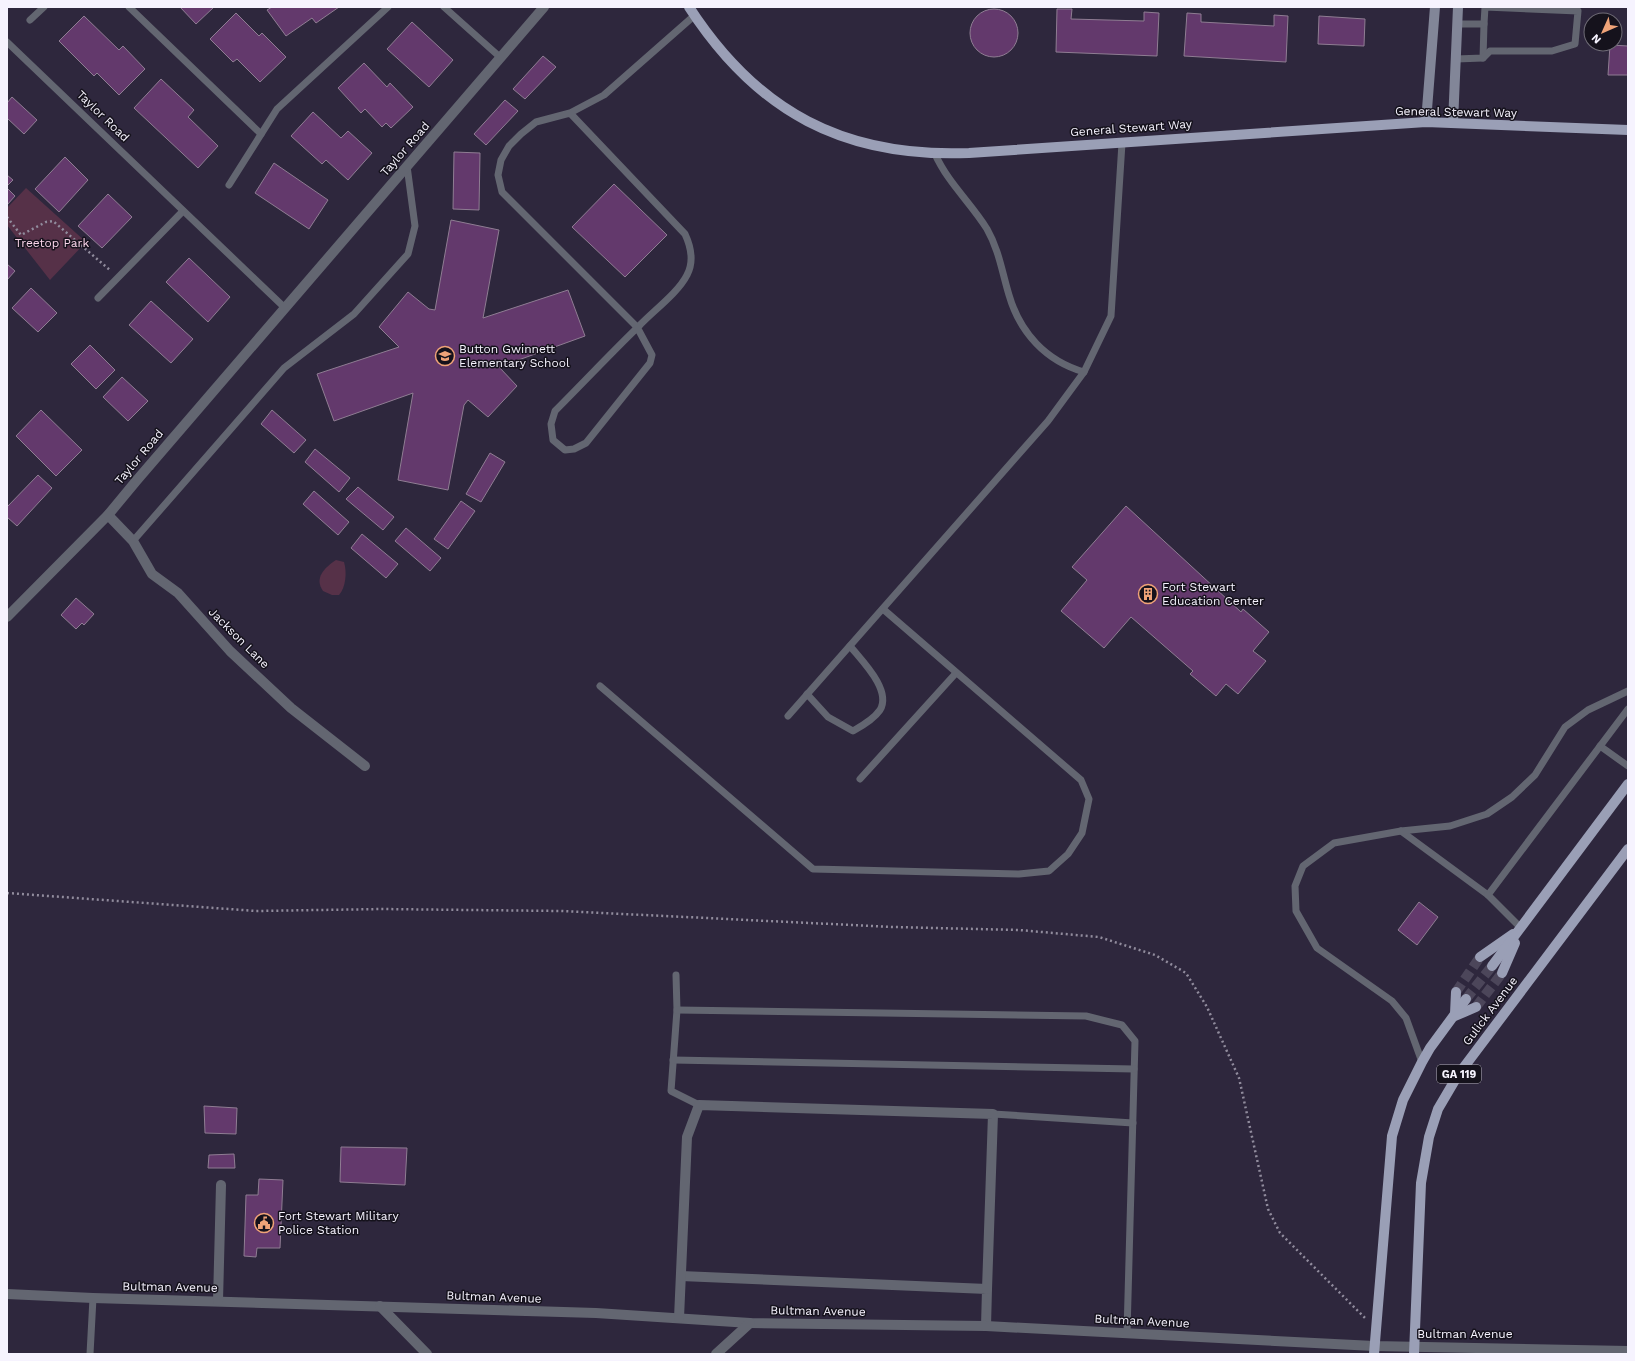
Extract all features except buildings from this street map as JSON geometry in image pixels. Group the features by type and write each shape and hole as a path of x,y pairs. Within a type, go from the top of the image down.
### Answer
{"main road":[{"path":"1426,122 1435,7"},
{"path":"1453,123 1458,7"},
{"name":"General Stewart Way","path":"692,11 730,61 748,79 762,92 801,118 842,137 874,146 904,152 935,154 1426,122 1628,130"},
{"path":"1492,966 1628,784"},
{"name":"Gulick Avenue","path":"1414,1350 1421,1183 1429,1136 1438,1110 1458,1075 1628,849"},
{"path":"1480,957 1521,928"},
{"path":"1502,973 1521,928"},
{"path":"1456,992 1455,1016 1476,1007"},
{"name":"GA 119","path":"1374,1350 1392,1136 1403,1100 1422,1062 1430,1048 1455,1016 1466,999"}],"street":[{"name":"Taylor Road","path":"7,618 108,515 136,480 544,7"},
{"name":"Jackson Lane","path":"108,515 133,541 152,574 178,593 230,651 291,708 365,766"},
{"path":"679,1318 687,1137 699,1105 993,1114 986,1326"},
{"path":"218,1301 221,1185"},
{"path":"681,1276 988,1289"},
{"name":"Bultman Avenue","path":"7,1294 92,1298 380,1306 679,1318 750,1323 986,1326 1127,1333 1374,1350 1628,1351"},
{"path":"380,1306 427,1354"},
{"path":"716,1354 750,1323"}],"lane":[{"path":"30,20 44,7"},
{"path":"129,7 261,134"},
{"path":"229,185 277,109 388,7"},
{"path":"444,7 501,58"},
{"path":"1456,59 1483,58 1490,51 1552,51 1575,44 1578,11 1485,8 1483,58"},
{"path":"570,113 680,228 691,245 691,258 688,274 679,286 637,327 555,411 551,424 552,440 565,450 574,449 586,444 650,363 652,355 637,327 502,192 498,175 501,160 509,146 536,122 570,113 604,94 692,11"},
{"path":"1458,24 1484,24"},
{"name":"Taylor Road","path":"7,42 285,308"},
{"path":"788,716 1048,421 1084,372 1110,316 1122,143"},
{"path":"935,154 942,171 977,215 993,240 1001,260 1014,310 1023,328 1045,353 1058,362 1084,372"},
{"path":"133,541 284,368 354,314 408,254 415,226 407,166"},
{"path":"98,298 183,212"},
{"path":"600,686 813,869 1019,874 1049,870 1068,854 1082,833 1089,799 1081,780 882,609"},
{"path":"807,694 828,717 853,731 867,722 880,709 884,694 875,677 850,646"},
{"path":"860,779 956,673"},
{"path":"1422,1062 1406,1018 1397,1006 1316,948 1296,911 1295,886 1303,866 1334,843 1401,831 1450,826 1488,814 1512,797 1535,775 1565,727 1588,710 1628,691"},
{"path":"1488,895 1628,709"},
{"path":"1600,746 1628,766"},
{"path":"1401,831 1488,895 1521,928"},
{"path":"676,975 677,1010 671,1091 699,1105"},
{"path":"677,1010 1086,1016 1122,1025 1135,1041 1127,1333"},
{"path":"673,1060 1134,1069"},
{"path":"993,1114 1133,1123"},
{"path":"90,1354 92,1298"}],"path":[{"path":"7,217 21,235 51,220 56,222 119,277"},
{"path":"7,893 256,911 382,909 561,911 885,926 1019,930 1099,937 1106,939 1155,955 1186,973 1208,1007 1239,1078 1268,1209 1280,1233 1376,1329"}],"green space":[{"name":"Treetop Park","path":"26,188 86,242 50,280 7,225 7,208"},
{"path":"336,560 344,562 345,579 343,588 339,595 332,595 323,591 320,586 320,578 324,570"}],"tunnel":[{"path":"1456,992 1480,957"},
{"path":"1466,999 1492,966"},
{"path":"1476,1007 1502,973"}],"place":[{"name":"Button Gwinnett Elementary School","path":"445,356"},
{"name":"Fort Stewart Education Center","path":"1148,594"},
{"name":"Fort Stewart Military Police Station","path":"264,1223"}]}
